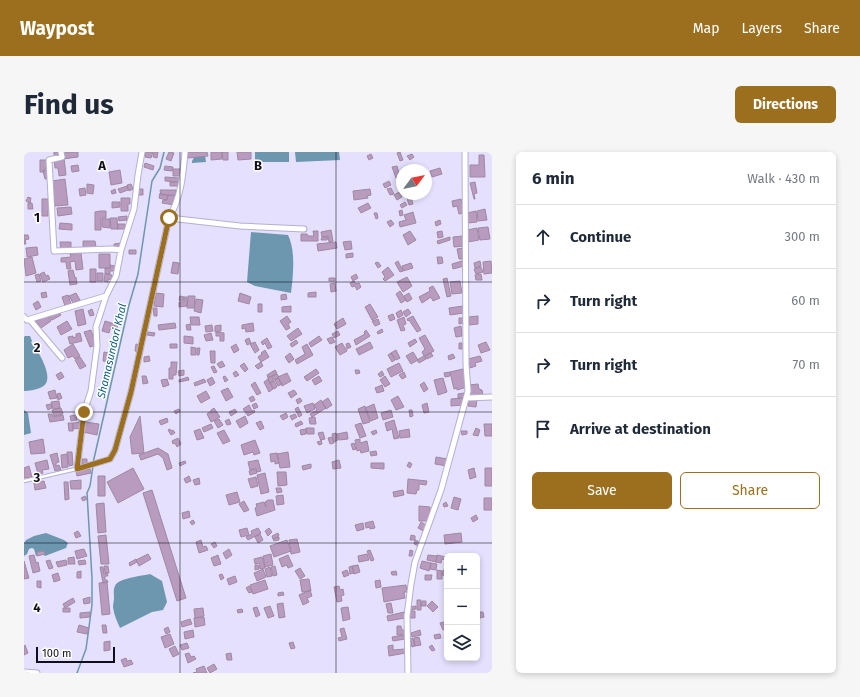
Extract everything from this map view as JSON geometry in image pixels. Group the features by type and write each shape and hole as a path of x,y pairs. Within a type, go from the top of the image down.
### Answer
{"street":[{"path":"61,152 62,157 49,160 54,251 121,250"},
{"path":"142,152 134,210 121,250 116,276 106,296 96,328 97,346 91,391 84,412 77,469 110,459 115,450 131,392 169,218 176,207 182,183 185,152"},
{"path":"408,673 407,616 415,562 441,490 468,391 466,364 465,152"},
{"path":"169,218 240,226 304,229"},
{"path":"25,318 106,296"},
{"path":"25,318 30,320 39,329 62,358"},
{"path":"466,398 492,397"},
{"path":"24,672 37,673"}],"lane":[{"path":"24,481 77,469"}],"water":[{"path":"255,152 289,152 289,162 255,162"},
{"path":"295,152 339,152 340,160 296,162"},
{"path":"205,155 206,162 192,163 195,156"},
{"path":"251,232 288,235 291,241 293,256 291,293 255,286 247,282"},
{"path":"25,336 30,336 32,341 31,343 35,346 46,368 47,375 45,385 30,391 24,391"},
{"path":"24,410 28,413 31,433 24,435"},
{"path":"46,533 68,543 66,548 45,556 42,553 36,556 34,549 32,548 29,549 27,554 24,556 24,543 26,540"},
{"path":"150,574 162,581 167,602 163,610 152,612 120,628 113,607 115,586 117,583 125,579"}],"building":[{"path":"54,152 60,152 61,156 54,157"},
{"path":"62,152 78,152 78,157 63,159"},
{"path":"146,152 153,152 151,158 145,157"},
{"path":"154,152 158,152 157,158 153,157"},
{"path":"169,152 174,153 171,161 166,159"},
{"path":"187,152 207,152 208,156 188,158"},
{"path":"211,152 222,152 222,159 211,160"},
{"path":"222,152 228,152 228,160 223,160"},
{"path":"237,152 251,152 251,159 238,160"},
{"path":"400,152 403,160 400,161 397,153"},
{"path":"371,154 373,158 369,160 367,156"},
{"path":"412,154 414,157 410,160 407,156"},
{"path":"479,155 484,155 485,177 470,177 470,165 479,165"},
{"path":"64,158 66,175 59,176 58,168 55,168 54,159"},
{"path":"40,160 50,160 50,169 44,169 44,172 40,172"},
{"path":"145,163 154,166 153,170 144,167"},
{"path":"78,165 79,171 72,172 71,166"},
{"path":"165,166 173,167 172,171 164,170"},
{"path":"396,166 396,178 392,167"},
{"path":"440,168 442,174 432,177 432,170"},
{"path":"49,169 51,178 45,179 43,171"},
{"path":"173,169 181,169 181,176 173,176"},
{"path":"120,170 122,183 111,185 109,172"},
{"path":"165,177 179,178 179,182 165,181"},
{"path":"65,179 68,205 55,206 52,181"},
{"path":"389,181 391,185 385,188 383,184"},
{"path":"170,182 178,182 178,186 170,186"},
{"path":"475,182 477,193 474,194 474,199 470,183"},
{"path":"87,184 94,185 93,194 87,193"},
{"path":"131,184 133,189 129,191 127,185"},
{"path":"127,186 128,190 120,193 118,189"},
{"path":"85,188 86,195 80,196 79,189"},
{"path":"391,188 394,194 390,195 387,189"},
{"path":"115,189 116,193 112,194 111,191"},
{"path":"139,189 143,189 143,195 138,195"},
{"path":"370,189 371,195 367,196 368,198 354,200 353,191"},
{"path":"160,190 176,190 176,195 161,195"},
{"path":"160,193 168,196 166,200 159,198"},
{"path":"168,195 175,196 174,205 162,203 163,200 167,200"},
{"path":"28,197 31,198 30,203 26,201"},
{"path":"121,198 130,198 128,211 121,211"},
{"path":"42,199 51,199 54,210 48,211 48,216 42,216"},
{"path":"461,199 464,213 459,214 457,206 453,207 452,201"},
{"path":"408,200 412,200 413,204 409,205"},
{"path":"112,202 120,202 120,207 112,208"},
{"path":"405,202 407,205 402,208 400,205"},
{"path":"28,203 32,203 33,209 28,209"},
{"path":"368,203 371,208 361,213 358,208"},
{"path":"71,207 72,214 58,216 57,208"},
{"path":"485,209 487,220 478,221 477,211"},
{"path":"402,210 403,215 400,216 399,211"},
{"path":"106,211 106,218 101,218 101,230 95,230 95,212"},
{"path":"476,211 477,222 468,223 467,213"},
{"path":"413,212 416,223 400,227 399,222 406,220 404,215"},
{"path":"374,213 377,213 378,218 376,219"},
{"path":"127,216 127,220 119,221 118,217"},
{"path":"110,218 117,218 118,229 111,229"},
{"path":"102,219 110,219 110,228 102,227"},
{"path":"391,220 394,224 390,227 387,222"},
{"path":"440,220 441,224 436,226 435,222"},
{"path":"60,223 72,224 72,230 59,229"},
{"path":"118,224 125,224 125,229 117,229"},
{"path":"488,227 490,239 480,240 478,228"},
{"path":"477,228 479,240 468,242 467,230"},
{"path":"331,230 333,241 329,242 328,236 322,237 321,232"},
{"path":"313,231 318,231 318,241 301,241 301,234 314,236"},
{"path":"410,231 416,240 408,245 403,235"},
{"path":"442,231 443,237 438,238 437,232"},
{"path":"24,235 28,235 29,239 25,240 26,244 24,244"},
{"path":"463,236 464,246 454,247 453,237"},
{"path":"322,237 328,237 327,240 321,240"},
{"path":"450,237 450,240 438,244 437,241"},
{"path":"83,241 95,241 96,247 83,248"},
{"path":"351,241 352,249 345,250 343,242"},
{"path":"60,242 71,242 71,250 61,250"},
{"path":"336,242 337,248 318,251 317,244"},
{"path":"121,243 121,247 114,247 114,244"},
{"path":"37,247 38,255 27,257 26,248"},
{"path":"463,248 465,254 462,255 463,259 459,259 457,249"},
{"path":"129,250 136,250 136,254 129,254"},
{"path":"81,253 83,269 76,270 75,261 70,262 71,269 67,269 66,262 61,262 61,258 71,257 70,254"},
{"path":"353,253 353,257 346,258 346,254"},
{"path":"99,254 110,254 110,268 99,268"},
{"path":"32,257 36,273 26,276 24,259"},
{"path":"437,257 442,257 443,263 438,264"},
{"path":"398,261 403,271 400,272 395,263"},
{"path":"462,261 464,266 453,269 452,264"},
{"path":"480,261 481,266 475,268 474,263"},
{"path":"491,261 492,273 484,274 483,262"},
{"path":"173,262 179,263 178,274 171,273"},
{"path":"378,262 381,266 378,268 375,263"},
{"path":"411,263 413,268 403,271 402,266"},
{"path":"110,265 115,266 115,271 110,271 110,274 105,274 105,268 110,269"},
{"path":"388,267 394,275 385,281 383,279 385,277 382,272"},
{"path":"481,267 483,272 476,274 474,269"},
{"path":"90,269 96,269 96,282 90,282"},
{"path":"73,270 77,284 70,285 68,271"},
{"path":"44,272 50,279 43,282 40,274"},
{"path":"97,273 103,273 103,281 97,281"},
{"path":"39,274 41,281 37,282 35,275"},
{"path":"105,274 112,275 112,280 108,279 108,282 104,281"},
{"path":"356,274 358,278 353,281 351,277"},
{"path":"481,274 482,280 476,280 475,275"},
{"path":"407,277 412,286 403,292 397,282"},
{"path":"329,278 335,278 335,281 329,281"},
{"path":"447,278 451,296 447,297 443,279"},
{"path":"354,281 356,284 359,283 361,287 357,290 355,286 352,287 350,283"},
{"path":"460,281 462,293 452,294 450,282"},
{"path":"335,283 336,291 331,292 330,284"},
{"path":"433,286 440,298 433,301 431,297 422,303 419,297 430,291 429,288"},
{"path":"400,291 406,300 401,303 396,294"},
{"path":"46,292 47,297 42,298 41,293"},
{"path":"316,292 316,297 308,297 308,293"},
{"path":"76,293 80,300 73,303 69,296"},
{"path":"156,293 164,294 163,307 154,306"},
{"path":"240,293 251,297 249,304 238,301"},
{"path":"409,293 412,299 407,302 404,296"},
{"path":"286,294 287,299 281,300 281,295"},
{"path":"68,295 71,304 65,306 62,297"},
{"path":"180,296 184,297 183,301 179,300"},
{"path":"188,296 195,296 194,308 187,308"},
{"path":"184,297 187,297 187,306 179,307 179,302 184,302"},
{"path":"196,299 203,300 201,313 194,311"},
{"path":"38,301 41,307 36,310 33,304"},
{"path":"258,304 262,304 262,312 258,312"},
{"path":"370,304 378,317 372,320 365,307"},
{"path":"291,306 291,312 282,312 282,307"},
{"path":"463,306 464,313 450,315 449,308"},
{"path":"153,308 157,308 157,316 154,316"},
{"path":"57,309 61,315 52,320 48,314"},
{"path":"83,309 86,324 78,326 75,311"},
{"path":"92,309 94,315 90,316 88,311"},
{"path":"408,309 411,313 406,317 403,312"},
{"path":"401,310 403,315 398,318 396,313"},
{"path":"47,314 51,321 41,328 36,321"},
{"path":"393,314 395,319 390,321 388,316"},
{"path":"287,316 291,322 288,324 290,328 286,330 280,321"},
{"path":"413,316 421,330 417,332 407,319"},
{"path":"478,316 478,324 469,325 469,317"},
{"path":"190,317 199,317 200,325 191,325"},
{"path":"404,317 406,324 403,325 405,330 401,331 397,320"},
{"path":"343,318 346,324 337,329 334,324"},
{"path":"459,318 463,318 463,323 459,324"},
{"path":"378,319 380,324 375,326 372,321"},
{"path":"67,321 72,329 61,335 57,327"},
{"path":"105,321 115,324 113,330 110,329 109,333 102,331"},
{"path":"175,323 176,328 159,330 158,325"},
{"path":"253,323 254,331 246,332 245,328 242,329 242,325"},
{"path":"115,324 118,325 116,331 113,330"},
{"path":"190,324 191,330 187,330 186,325"},
{"path":"212,325 213,331 206,332 205,326"},
{"path":"221,325 221,331 215,332 215,326"},
{"path":"461,326 462,336 456,337 454,328"},
{"path":"298,328 302,334 291,341 287,336"},
{"path":"382,329 383,332 378,334 377,332"},
{"path":"91,330 96,345 90,347 84,332"},
{"path":"366,330 370,336 356,345 354,340 365,334 364,332"},
{"path":"338,331 340,335 334,338 332,334"},
{"path":"148,332 155,333 154,336 147,335"},
{"path":"216,332 224,333 224,341 220,341 220,336 216,336"},
{"path":"80,333 82,341 70,344 68,337 76,337 76,334"},
{"path":"211,333 213,340 206,341 204,335"},
{"path":"425,335 434,351 424,356 422,352 425,349 419,338"},
{"path":"184,336 193,337 193,344 184,343"},
{"path":"319,336 322,340 311,347 309,343"},
{"path":"332,337 335,342 330,344 327,339"},
{"path":"249,338 251,343 247,345 245,340"},
{"path":"267,338 272,347 268,349 265,343 263,345 261,342"},
{"path":"415,339 417,342 410,347 408,343"},
{"path":"296,340 298,343 292,347 290,344"},
{"path":"255,342 259,350 255,353 250,344"},
{"path":"370,342 373,348 359,355 356,349"},
{"path":"486,342 490,350 481,353 478,345"},
{"path":"342,343 347,351 340,355 335,347"},
{"path":"349,343 351,347 347,349 346,344"},
{"path":"459,343 462,343 462,349 459,349"},
{"path":"73,344 80,356 75,359 73,356 68,358 64,350"},
{"path":"136,344 140,345 139,352 135,351"},
{"path":"170,344 177,344 177,348 170,348"},
{"path":"236,344 239,350 234,353 231,347"},
{"path":"307,344 313,355 297,364 295,360 305,354 302,347"},
{"path":"191,347 196,348 196,355 191,355"},
{"path":"197,348 200,348 199,355 197,355"},
{"path":"265,350 269,357 261,362 258,357"},
{"path":"396,350 400,358 396,360 391,353"},
{"path":"210,351 215,351 215,363 211,363"},
{"path":"104,352 114,354 113,363 103,361"},
{"path":"413,352 418,360 411,364 406,356"},
{"path":"290,353 294,359 289,363 285,357"},
{"path":"391,353 395,360 392,362 388,355"},
{"path":"431,353 433,356 427,359 425,356"},
{"path":"453,354 455,358 449,360 448,356"},
{"path":"149,356 150,361 144,362 144,357"},
{"path":"424,356 426,359 419,363 417,360"},
{"path":"480,356 482,361 475,363 476,366 470,368 468,359"},
{"path":"80,357 86,366 80,369 75,360"},
{"path":"222,361 225,366 220,368 217,364"},
{"path":"171,362 177,362 176,375 173,375 173,379 169,379 169,368 171,368"},
{"path":"261,362 263,366 258,369 255,366"},
{"path":"244,363 248,369 245,372 240,366"},
{"path":"399,363 403,371 391,377 387,369"},
{"path":"214,366 217,372 214,373 211,367"},
{"path":"316,369 319,373 307,381 304,377"},
{"path":"463,369 467,387 457,390 457,388 454,389 450,372"},
{"path":"184,370 184,375 179,376 178,371"},
{"path":"275,370 277,373 268,378 267,375"},
{"path":"355,370 359,370 360,373 356,374"},
{"path":"236,371 239,375 235,377 233,373"},
{"path":"382,371 384,375 380,377 378,374"},
{"path":"61,372 64,377 59,380 56,375"},
{"path":"404,372 406,377 402,379 399,375"},
{"path":"450,372 450,376 445,377 444,373"},
{"path":"287,373 291,381 282,386 278,377"},
{"path":"277,374 279,377 275,380 272,376"},
{"path":"142,376 146,376 148,383 143,384"},
{"path":"225,376 228,380 225,382 223,377"},
{"path":"271,376 274,381 270,383 268,378"},
{"path":"319,376 322,381 315,385 312,380"},
{"path":"385,376 390,384 385,387 380,380"},
{"path":"188,377 189,380 179,382 179,380"},
{"path":"212,377 215,383 210,386 207,380"},
{"path":"278,378 282,384 278,386 275,380"},
{"path":"443,378 447,392 438,395 434,380"},
{"path":"167,379 169,385 163,387 161,380"},
{"path":"204,379 206,382 195,386 194,383"},
{"path":"268,379 273,389 269,392 264,382"},
{"path":"274,381 277,387 274,389 270,383"},
{"path":"255,382 261,393 257,395 251,385"},
{"path":"424,382 428,389 424,392 420,385"},
{"path":"478,384 483,395 470,396 469,385"},
{"path":"382,385 384,391 377,393 375,388"},
{"path":"228,388 233,397 226,401 221,391"},
{"path":"55,390 57,398 50,399 48,392"},
{"path":"294,390 297,394 291,398 288,393"},
{"path":"206,391 210,398 201,403 197,396"},
{"path":"60,393 62,398 58,400 57,394"},
{"path":"464,393 464,398 458,398 458,394"},
{"path":"253,396 255,400 251,402 249,398"},
{"path":"398,396 404,407 396,410 391,400"},
{"path":"300,398 302,401 298,404 296,400"},
{"path":"328,398 332,405 326,409 322,402"},
{"path":"463,398 463,405 451,406 451,399"},
{"path":"470,398 477,399 476,407 468,406"},
{"path":"321,400 326,408 312,417 310,414 317,410 314,405"},
{"path":"59,401 60,408 53,409 51,402"},
{"path":"256,403 258,407 254,409 252,405"},
{"path":"313,403 315,409 307,413 304,406"},
{"path":"427,403 429,412 424,413 422,405"},
{"path":"51,404 52,408 48,410 46,405"},
{"path":"374,404 378,418 371,421 365,408"},
{"path":"249,405 252,411 254,410 255,412 248,416 243,409"},
{"path":"365,406 370,422 363,424 358,409"},
{"path":"298,407 302,415 299,417 295,409"},
{"path":"61,408 63,414 54,416 52,410"},
{"path":"214,408 220,417 211,422 207,414"},
{"path":"179,409 180,411 176,414 174,411"},
{"path":"235,409 237,412 231,416 229,412"},
{"path":"391,410 393,417 383,420 381,413"},
{"path":"409,410 412,410 413,416 410,417"},
{"path":"286,413 288,417 283,420 280,416"},
{"path":"48,414 52,414 53,417 63,415 64,420 50,422"},
{"path":"295,414 297,417 292,420 290,416"},
{"path":"76,415 77,420 71,421 70,416"},
{"path":"140,416 144,453 132,454 130,437"},
{"path":"245,416 248,423 240,428 236,421"},
{"path":"315,417 316,424 310,424 309,418"},
{"path":"167,418 168,422 161,425 159,421"},
{"path":"219,419 223,425 218,428 214,421"},
{"path":"229,419 231,424 227,425 225,421"},
{"path":"394,420 399,438 394,439 392,429 387,431 385,423"},
{"path":"261,421 264,428 260,430 256,423"},
{"path":"301,421 303,424 296,427 295,424"},
{"path":"80,422 81,428 73,429 73,423"},
{"path":"85,422 99,424 97,435 83,432"},
{"path":"68,423 73,423 73,431 69,431"},
{"path":"361,423 366,436 360,438 355,425"},
{"path":"211,424 213,428 204,432 202,428"},
{"path":"484,424 492,424 492,436 485,436"},
{"path":"306,428 314,428 314,434 307,434"},
{"path":"476,428 480,430 478,436 473,435"},
{"path":"170,429 175,433 171,435 168,430"},
{"path":"200,429 204,438 197,440 194,431"},
{"path":"306,429 306,434 301,435 300,430"},
{"path":"409,429 410,437 400,438 399,431"},
{"path":"224,430 230,441 223,444 217,433"},
{"path":"376,430 377,433 373,435 371,432"},
{"path":"461,431 467,431 467,434 462,435"},
{"path":"323,432 325,439 321,440 322,444 319,445 317,442 321,441 318,433"},
{"path":"347,432 348,439 339,440 337,434"},
{"path":"336,433 338,440 334,442 332,434"},
{"path":"332,437 334,443 330,444 328,438"},
{"path":"178,438 181,444 177,447 172,441"},
{"path":"43,439 45,453 31,454 29,442"},
{"path":"360,439 360,443 367,441 369,451 361,453 360,450 357,451 355,440"},
{"path":"255,440 260,453 254,455 253,452 244,455 241,445"},
{"path":"354,443 356,449 353,450 351,444"},
{"path":"158,448 168,454 172,468 167,470 163,458 158,454 141,460 139,455"},
{"path":"376,451 377,455 371,456 370,452"},
{"path":"67,452 72,452 73,465 69,466"},
{"path":"288,452 290,467 280,468 277,454"},
{"path":"57,453 59,462 56,463 56,466 59,465 61,470 55,471 50,455"},
{"path":"277,453 279,463 275,464 275,461 271,462 270,454"},
{"path":"67,454 68,467 62,468 61,455"},
{"path":"436,457 448,459 447,466 435,464"},
{"path":"82,459 87,459 87,464 82,464"},
{"path":"47,460 49,469 42,470 43,473 38,474 35,463"},
{"path":"258,460 261,471 257,472 256,468 250,470 248,462"},
{"path":"339,460 341,468 333,469 332,462"},
{"path":"185,461 186,463 180,466 179,463"},
{"path":"409,462 412,464 410,468 407,466"},
{"path":"371,463 384,463 384,469 371,468"},
{"path":"311,464 311,468 303,470 302,466"},
{"path":"29,466 32,477 24,478 24,468"},
{"path":"133,468 144,489 118,503 107,482"},
{"path":"474,468 476,477 470,479 468,470"},
{"path":"485,468 492,468 492,486 485,486"},
{"path":"90,469 91,473 77,476 76,471"},
{"path":"255,469 257,473 250,475 249,471"},
{"path":"277,472 286,472 287,485 278,486"},
{"path":"265,473 269,492 261,494 257,475"},
{"path":"98,476 105,476 105,496 98,496"},
{"path":"189,476 191,481 186,483 184,479"},
{"path":"256,477 258,486 251,488 248,479"},
{"path":"199,478 200,484 195,485 193,480"},
{"path":"408,479 427,481 426,485 419,484 419,490 417,490 416,494 407,493"},
{"path":"81,480 81,489 71,489 70,481"},
{"path":"44,481 46,488 35,490 34,483"},
{"path":"64,482 68,482 69,499 65,500"},
{"path":"276,488 281,488 282,492 277,493"},
{"path":"152,490 186,598 177,601 143,493"},
{"path":"403,490 404,495 394,497 393,492"},
{"path":"237,492 240,502 229,505 226,495"},
{"path":"283,495 284,504 277,505 276,496"},
{"path":"85,496 87,499 83,501 81,498"},
{"path":"454,497 461,499 458,510 451,508"},
{"path":"484,498 492,498 492,510 484,510"},
{"path":"268,500 273,500 275,510 257,516 255,508 257,507 256,504 264,502 266,507 265,502"},
{"path":"244,501 249,510 244,512 239,504"},
{"path":"446,502 448,506 444,507 443,504"},
{"path":"104,503 106,532 98,533 96,504"},
{"path":"419,506 430,507 430,521 419,521"},
{"path":"189,511 190,517 183,519 182,513"},
{"path":"476,515 478,519 473,522 471,518"},
{"path":"193,520 195,523 192,525 190,522"},
{"path":"373,521 375,528 366,528 365,523"},
{"path":"421,522 428,526 425,532 418,528"},
{"path":"363,523 364,529 357,531 355,525"},
{"path":"247,528 249,535 241,537 239,530"},
{"path":"258,528 261,533 248,540 246,537 252,534 251,531"},
{"path":"269,528 272,532 268,536 265,531"},
{"path":"78,531 81,536 76,538 74,533"},
{"path":"278,533 279,536 273,539 272,536"},
{"path":"461,533 462,542 445,544 444,535"},
{"path":"260,534 263,540 258,543 255,537"},
{"path":"106,535 109,564 101,564 98,536"},
{"path":"411,535 415,536 415,540 410,540"},
{"path":"279,537 279,540 274,541 273,539"},
{"path":"297,539 300,552 291,554 289,540"},
{"path":"201,540 203,547 206,546 208,550 199,553 196,542"},
{"path":"287,540 291,551 274,557 270,546"},
{"path":"415,540 422,543 420,547 414,544"},
{"path":"215,542 217,546 214,548 211,544"},
{"path":"84,549 87,556 77,559 75,551"},
{"path":"229,549 232,555 226,559 223,553"},
{"path":"370,550 374,560 371,561 367,551"},
{"path":"410,550 413,551 412,556 409,556"},
{"path":"44,551 45,554 37,556 37,552"},
{"path":"148,554 151,559 139,566 136,560"},
{"path":"271,554 273,565 265,567 263,556"},
{"path":"367,554 369,560 359,562 358,556"},
{"path":"34,555 36,563 38,562 40,571 33,573 29,556"},
{"path":"218,555 221,564 214,566 211,558"},
{"path":"288,555 293,566 288,568 287,565 282,567 279,559"},
{"path":"428,555 437,556 436,562 427,560"},
{"path":"437,555 444,557 444,560 442,559 441,563 436,562"},
{"path":"74,557 75,564 68,564 68,558"},
{"path":"262,557 265,568 260,569 259,563 255,564 254,559"},
{"path":"136,559 137,562 130,566 129,563"},
{"path":"50,560 53,568 49,569 46,561"},
{"path":"66,560 67,565 58,567 56,562"},
{"path":"85,560 86,564 79,565 78,561"},
{"path":"24,561 29,578 24,579"},
{"path":"422,561 431,563 429,571 420,568"},
{"path":"431,563 437,564 436,570 430,569"},
{"path":"255,565 258,565 259,569 255,570"},
{"path":"358,565 360,572 354,574 352,566"},
{"path":"104,566 108,566 109,573 105,573"},
{"path":"275,566 277,575 273,576 271,567"},
{"path":"352,566 354,573 350,574 349,567"},
{"path":"100,567 103,567 104,574 107,573 108,576 105,576 105,580 108,582 103,583"},
{"path":"270,567 272,576 267,577 265,569"},
{"path":"300,568 305,576 300,579 295,571"},
{"path":"263,569 266,577 257,581 254,573"},
{"path":"347,570 349,575 344,577 342,572"},
{"path":"437,570 442,571 442,579 437,579"},
{"path":"81,571 81,578 77,578 77,572"},
{"path":"396,571 397,575 392,575 391,572"},
{"path":"58,573 60,580 54,582 52,575"},
{"path":"222,574 224,578 221,580 219,575"},
{"path":"425,575 432,575 431,580 425,580"},
{"path":"235,576 237,582 229,585 227,579"},
{"path":"309,579 311,591 302,592 300,580"},
{"path":"265,580 268,589 253,594 250,585"},
{"path":"380,580 381,587 376,588 375,581"},
{"path":"37,581 41,581 41,588 37,587"},
{"path":"107,582 110,614 102,615 99,583"},
{"path":"406,585 407,592 404,592 405,598 384,602 382,588"},
{"path":"249,586 252,592 249,593 246,588"},
{"path":"339,586 340,590 343,589 344,595 341,596 342,601 337,602 334,587"},
{"path":"310,590 312,596 307,598 309,602 303,605 299,595"},
{"path":"283,592 284,595 278,596 278,593"},
{"path":"90,597 90,603 84,604 83,599"},
{"path":"73,598 75,602 65,608 63,604"},
{"path":"417,600 421,600 421,610 417,610"},
{"path":"422,601 426,601 426,606 421,606"},
{"path":"432,601 438,607 433,612 427,606"},
{"path":"283,603 285,617 279,618 277,604"},
{"path":"391,603 393,613 388,613 386,604"},
{"path":"270,606 274,616 268,618 264,608"},
{"path":"416,606 416,609 410,610 410,607"},
{"path":"257,607 260,615 256,617 253,608"},
{"path":"348,607 350,619 343,621 341,608"},
{"path":"63,608 70,608 70,612 63,612"},
{"path":"203,608 204,616 195,618 194,609"},
{"path":"242,609 243,612 238,613 237,610"},
{"path":"409,611 415,611 415,618 410,618"},
{"path":"90,612 90,617 80,618 80,613"},
{"path":"404,612 405,618 388,621 387,616"},
{"path":"480,612 483,612 484,617 480,618"},
{"path":"204,617 205,625 195,627 194,618"},
{"path":"190,619 192,624 182,627 181,622"},
{"path":"444,622 444,630 443,630 440,623"},
{"path":"79,625 89,628 87,634 77,632"},
{"path":"102,625 106,625 107,633 103,633"},
{"path":"397,626 401,626 402,630 405,630 405,634 397,635"},
{"path":"168,627 170,632 166,634 164,629"},
{"path":"344,628 347,639 339,641 338,638 342,637 340,629"},
{"path":"193,630 194,637 185,639 184,632"},
{"path":"420,630 421,635 412,637 411,633"},
{"path":"170,634 174,644 165,648 161,637"},
{"path":"440,634 441,638 435,639 434,635"},
{"path":"404,635 405,639 393,641 392,637"},
{"path":"419,637 421,645 415,646 414,638"},
{"path":"413,638 415,646 412,647 410,639"},
{"path":"110,641 110,650 104,651 104,642"},
{"path":"293,642 295,648 291,649 289,643"},
{"path":"187,643 189,648 182,650 180,645"},
{"path":"25,645 28,653 24,655 24,646"},
{"path":"393,645 393,650 405,649 406,653 389,656 388,646"},
{"path":"432,645 435,650 432,651 429,647"},
{"path":"175,646 179,654 173,657 169,649"},
{"path":"189,653 191,657 194,656 196,659 188,663 185,654"},
{"path":"231,653 232,660 227,660 226,654"},
{"path":"126,658 127,661 131,660 133,664 124,667 121,660"},
{"path":"214,664 217,669 210,673 207,668"},
{"path":"204,666 207,673 193,673 197,672 196,669"}],"waterway":[{"name":"Shamasundori Khal","path":"93,463 129,305 138,274 152,181 160,168 164,152"},
{"name":"Shamasundori Khal","path":"77,673 86,649 92,605 92,578 87,493 90,486 93,466"}],"route":[{"path":"84,412 77,469 110,459 115,450 131,392 169,218"}]}
